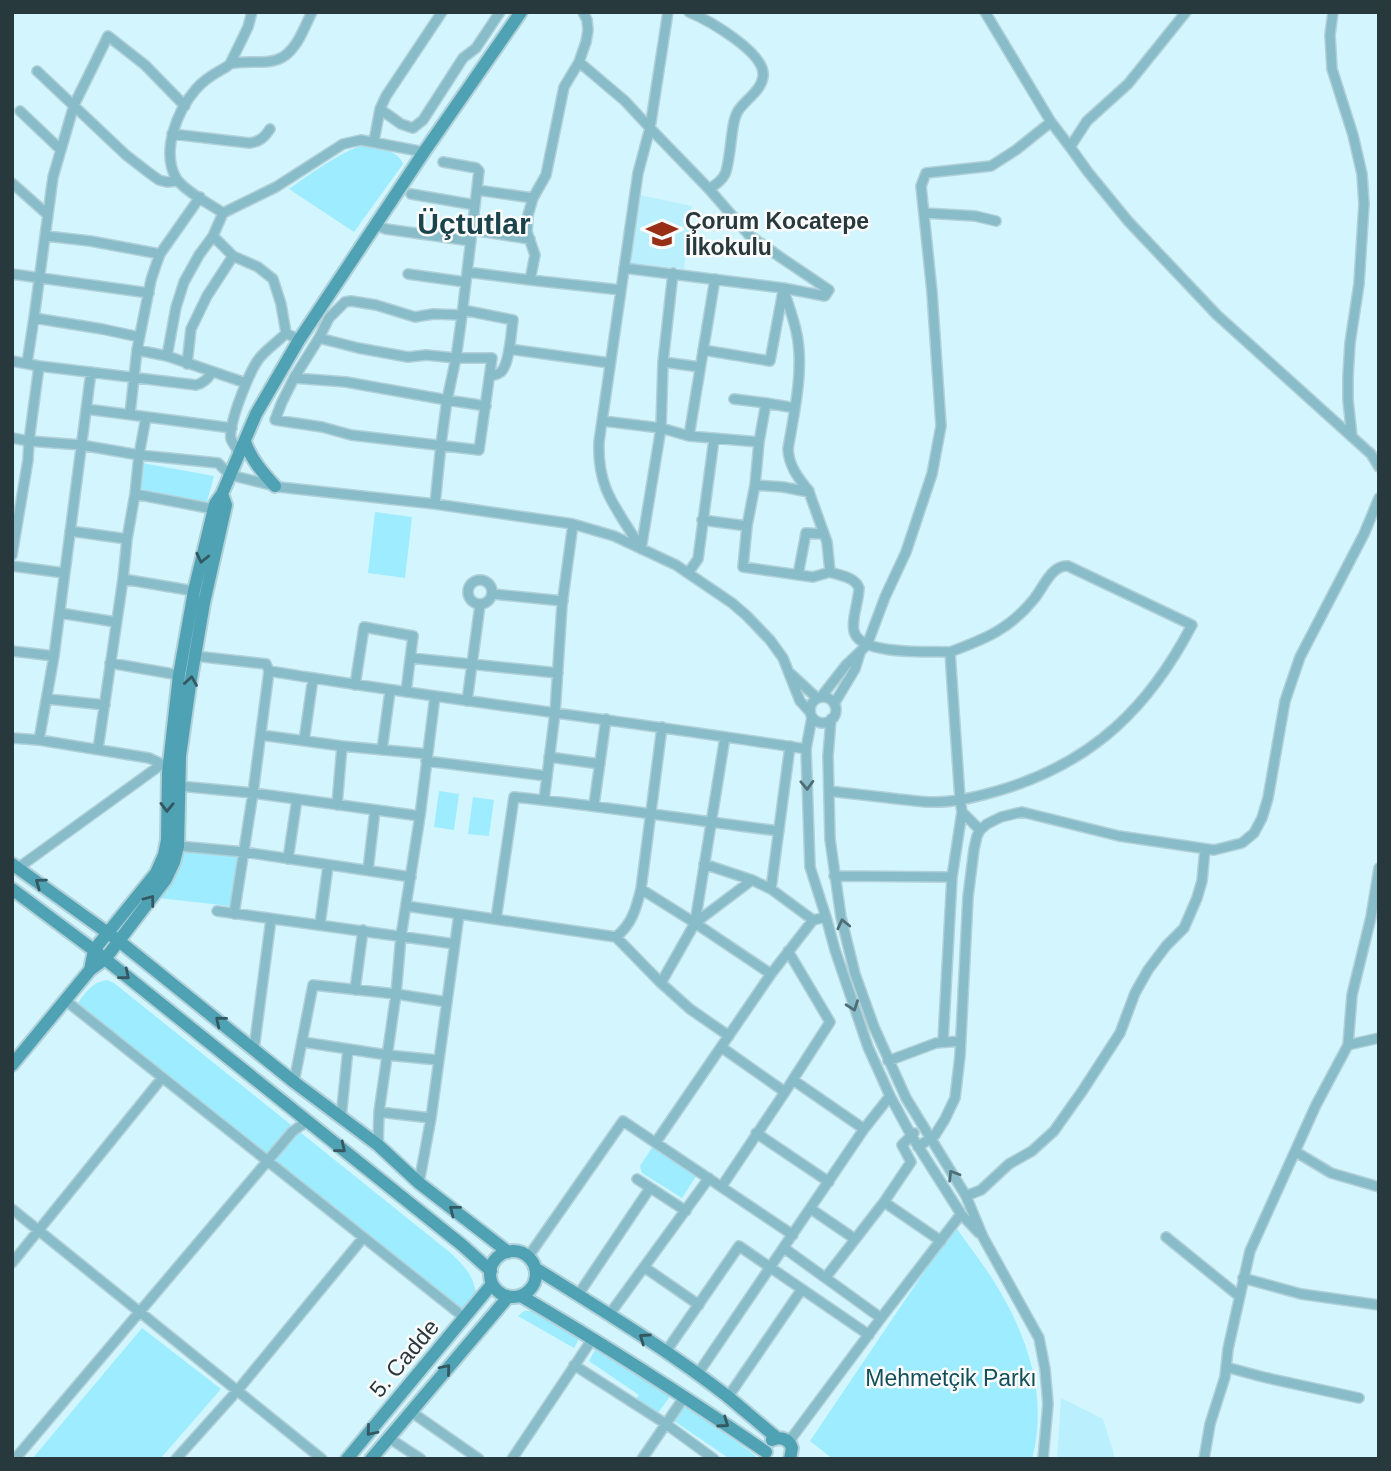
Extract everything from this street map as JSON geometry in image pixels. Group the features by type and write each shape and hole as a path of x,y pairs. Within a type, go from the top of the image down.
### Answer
{"street":[{"path":"230,64 248,27 252,12"},
{"path":"223,213 178,181 170,156 172,134 196,89 211,75 230,64 282,58 297,44 312,12"},
{"path":"374,141 380,109 386,96 442,12"},
{"path":"380,109 401,124 413,128 423,120 463,58 476,48 500,12"},
{"path":"90,970 94,950 162,862 167,840 165,764 194,591 213,509 256,414 299,340 324,315 376,225 521,12"},
{"path":"530,280 535,255 527,232 528,215 533,198 546,175 564,87 579,62 588,30 583,12"},
{"path":"641,549 611,501 602,480 598,462 599,442 638,173 650,128 668,12"},
{"path":"689,12 724,30 756,58 762,68 763,77 759,86 736,114 726,174 709,189"},
{"path":"985,12 1051,122 1128,221 1217,315 1371,454 1379,467"},
{"path":"1333,12 1330,35 1332,69 1353,135 1362,174 1364,204 1359,284 1348,376 1352,437"},
{"path":"1070,147 1087,121 1128,83 1186,13"},
{"path":"27,363 53,177 74,106 108,36 145,65 185,106"},
{"path":"579,62 625,101 750,234 829,290 825,296 783,288 624,268"},
{"path":"37,71 126,155 159,180 178,181"},
{"path":"20,111 60,149"},
{"path":"983,1237 961,1214 911,1135 879,1073 852,1002 810,867 806,748 811,704 867,645 906,552 932,474 941,426 932,292 921,186 926,173 991,166 1051,122"},
{"path":"172,134 249,143 258,142 270,129"},
{"path":"167,356 176,307 184,282 213,236 223,213 276,187 343,144 361,139 424,152"},
{"path":"435,504 479,171 476,168 443,162"},
{"path":"12,183 48,215"},
{"path":"477,190 533,198"},
{"path":"411,194 475,205"},
{"path":"130,414 139,337 153,272 160,254 200,197"},
{"path":"924,213 975,216 996,221"},
{"path":"376,225 386,229 471,241"},
{"path":"472,230 530,239"},
{"path":"46,236 160,254"},
{"path":"213,236 233,256 258,267 273,279 286,333"},
{"path":"187,364 191,329 207,296 233,256"},
{"path":"467,272 621,289"},
{"path":"641,549 661,428 663,362 673,273"},
{"path":"12,274 149,293"},
{"path":"408,274 465,282"},
{"path":"689,436 715,279"},
{"path":"704,351 770,361 783,288"},
{"path":"783,288 798,336 798,371 789,456 793,469 809,492 827,542 830,572"},
{"path":"319,338 408,357 425,355 492,358 479,450 351,435 322,427 275,420 294,378 319,338 324,315 351,301 376,305 415,317 462,313 513,320 506,363 502,371 490,376"},
{"path":"34,318 139,337"},
{"path":"286,333 299,340"},
{"path":"275,485 249,452 231,437 246,383 259,358 286,333"},
{"path":"509,349 610,363"},
{"path":"137,350 167,356 246,383"},
{"path":"12,361 196,385 203,383 212,372"},
{"path":"663,362 700,367"},
{"path":"12,555 17,497 29,441 39,366"},
{"path":"39,740 48,699 91,372"},
{"path":"294,378 346,382 486,406"},
{"path":"734,399 795,408"},
{"path":"766,403 743,567 813,577 830,572 857,582 859,598 853,630 856,637 867,645 902,652 950,652 979,641 1006,626 1029,605 1055,569 1063,565 1192,625 1178,653 1131,713 1101,741 1044,774 1003,789 930,803 829,791"},
{"path":"86,408 233,428"},
{"path":"98,749 146,417"},
{"path":"603,421 661,428 689,436 759,442"},
{"path":"12,438 218,463 230,475 275,485 573,524 614,536 676,565 732,603 770,640 783,658 800,701 815,720 823,723 831,719"},
{"path":"688,573 698,558 714,439"},
{"path":"755,485 809,492"},
{"path":"12,1065 90,970 105,959 166,879 174,862 178,846 180,756 204,603 226,505 222,494"},
{"path":"135,495 213,509"},
{"path":"918,1147 931,1139 955,1098 968,897 974,849 980,830 1001,817 1021,812 1119,836 1205,849 1214,850 1242,843 1254,833 1262,818 1285,701 1300,657 1376,516 1379,498"},
{"path":"702,520 747,526"},
{"path":"544,800 573,524"},
{"path":"70,531 127,539"},
{"path":"798,575 806,533 824,534"},
{"path":"12,566 64,573"},
{"path":"123,579 194,591"},
{"path":"477,580 486,581 493,594 488,601 480,605 469,597 468,590 477,580"},
{"path":"493,594 563,601"},
{"path":"467,701 480,605"},
{"path":"60,613 117,622"},
{"path":"355,685 364,627 413,636 405,692"},
{"path":"12,651 54,656"},
{"path":"943,1042 952,877 962,812 950,652"},
{"path":"834,705 855,669 860,653"},
{"path":"195,656 266,664 269,671 234,914"},
{"path":"411,658 558,673"},
{"path":"110,663 179,675"},
{"path":"269,671 390,691 806,748"},
{"path":"790,673 819,698 829,699 834,705 828,756 831,839 841,917 855,974 888,1061 906,1098 966,1196 983,1237 1039,1338 1048,1404 1043,1459"},
{"path":"304,741 313,678"},
{"path":"382,750 390,691"},
{"path":"377,1145 401,936 435,696"},
{"path":"48,699 105,705"},
{"path":"594,805 606,719"},
{"path":"616,937 632,919 641,889 662,727"},
{"path":"261,735 382,750 547,776"},
{"path":"661,983 695,923 725,737"},
{"path":"12,738 98,749 149,758 165,764"},
{"path":"337,805 342,746"},
{"path":"771,888 790,746"},
{"path":"549,757 600,764"},
{"path":"165,764 15,866 119,941 508,1252 522,1253 578,1295 697,1375 777,1438 784,1439 793,1454"},
{"path":"179,786 253,793 420,816"},
{"path":"496,919 514,797 594,805 779,831"},
{"path":"288,859 297,799"},
{"path":"368,870 375,810"},
{"path":"962,812 980,830"},
{"path":"178,846 244,852 411,877"},
{"path":"966,1196 981,1190 1009,1164 1032,1151 1054,1130 1083,1090 1120,1032 1135,993 1149,970 1166,946 1184,928 1198,898 1205,849"},
{"path":"704,864 771,888 813,920"},
{"path":"320,924 328,866"},
{"path":"1204,1459 1250,1251 1317,1105 1348,1045 1352,995 1371,917 1379,868"},
{"path":"834,876 952,877"},
{"path":"695,923 752,880"},
{"path":"12,889 94,950 461,1245 492,1277 502,1294 514,1296 593,1338 685,1396 767,1455 769,1443 777,1438"},
{"path":"641,889 771,974"},
{"path":"406,906 616,937 690,1009 729,1036"},
{"path":"217,911 455,944"},
{"path":"419,1183 460,914"},
{"path":"656,1142 788,951 813,920 826,917"},
{"path":"254,1049 271,919"},
{"path":"355,990 363,930"},
{"path":"722,1186 830,1022 788,951"},
{"path":"295,1082 313,985 396,994 447,1003"},
{"path":"65,1000 465,1318"},
{"path":"1348,1045 1379,1038"},
{"path":"888,1061 943,1042 960,1041"},
{"path":"303,1042 438,1060"},
{"path":"721,1047 785,1092"},
{"path":"341,1118 348,1049"},
{"path":"12,1263 162,1078"},
{"path":"793,1080 864,1129"},
{"path":"697,1375 864,1129 890,1096"},
{"path":"379,1112 431,1118"},
{"path":"531,1262 623,1121 793,1234"},
{"path":"15,1459 292,1132 309,1122"},
{"path":"826,1277 911,1162 902,1145 911,1135 924,1128"},
{"path":"756,1133 829,1182"},
{"path":"1296,1152 1331,1172 1379,1187"},
{"path":"609,1315 709,1178"},
{"path":"638,1179 686,1211"},
{"path":"578,1295 650,1188"},
{"path":"884,1202 941,1241"},
{"path":"12,1209 322,1459"},
{"path":"811,1209 855,1238"},
{"path":"793,1454 793,1436 961,1214"},
{"path":"1166,1237 1239,1296"},
{"path":"176,1459 237,1391 363,1238"},
{"path":"665,1353 739,1246 869,1335"},
{"path":"784,1248 881,1318"},
{"path":"492,1277 497,1259 508,1252"},
{"path":"514,1296 532,1287 536,1275 531,1262"},
{"path":"644,1267 699,1305"},
{"name":"5. Cadde","path":"347,1459 465,1318 492,1277"},
{"path":"1243,1278 1301,1294 1379,1305"},
{"path":"728,1397 803,1289"},
{"name":"5. Cadde","path":"371,1459 514,1296"},
{"path":"512,1459 593,1338"},
{"path":"575,1365 666,1424 714,1459"},
{"path":"1226,1367 1359,1398"},
{"path":"642,1459 685,1396"},
{"path":"411,1411 479,1459"},
{"path":"389,1437 421,1459"}],"shaded area":[{"name":"Çorum Kocatepe İlkokulu","path":"640,195 692,206 684,269 631,263"},
{"path":"1061,1398 1103,1419 1114,1459 1057,1459"}],"green space":[{"path":"365,144 392,153 403,164 354,232 289,189 335,158"},
{"path":"142,463 214,476 206,505 139,489"},
{"path":"375,512 412,517 405,578 368,573"},
{"path":"439,791 459,794 454,830 434,827"},
{"path":"473,797 494,800 489,836 468,834"},
{"path":"185,848 238,856 230,906 158,898 174,876"},
{"path":"107,980 452,1254 471,1277 476,1294 462,1309 77,1004 93,986"},
{"path":"655,1143 698,1173 682,1198 642,1173 640,1166"},
{"name":"Mehmetçik Parkı","path":"955,1226 998,1288 1027,1349 1033,1370 1038,1414 1032,1459 833,1459 810,1441"},
{"path":"524,1311 533,1311 579,1339 574,1348 518,1316"},
{"path":"142,1328 221,1389 160,1459 32,1459"},
{"path":"595,1350 671,1395 658,1413 636,1399 639,1395 589,1361"},
{"path":"685,1405 756,1456 754,1459 730,1459 674,1421"}],"place":[{"name":"Çorum Kocatepe İlkokulu","path":"662,234"}],"district":[{"name":"Üçtutlar","path":"474,223"}]}
